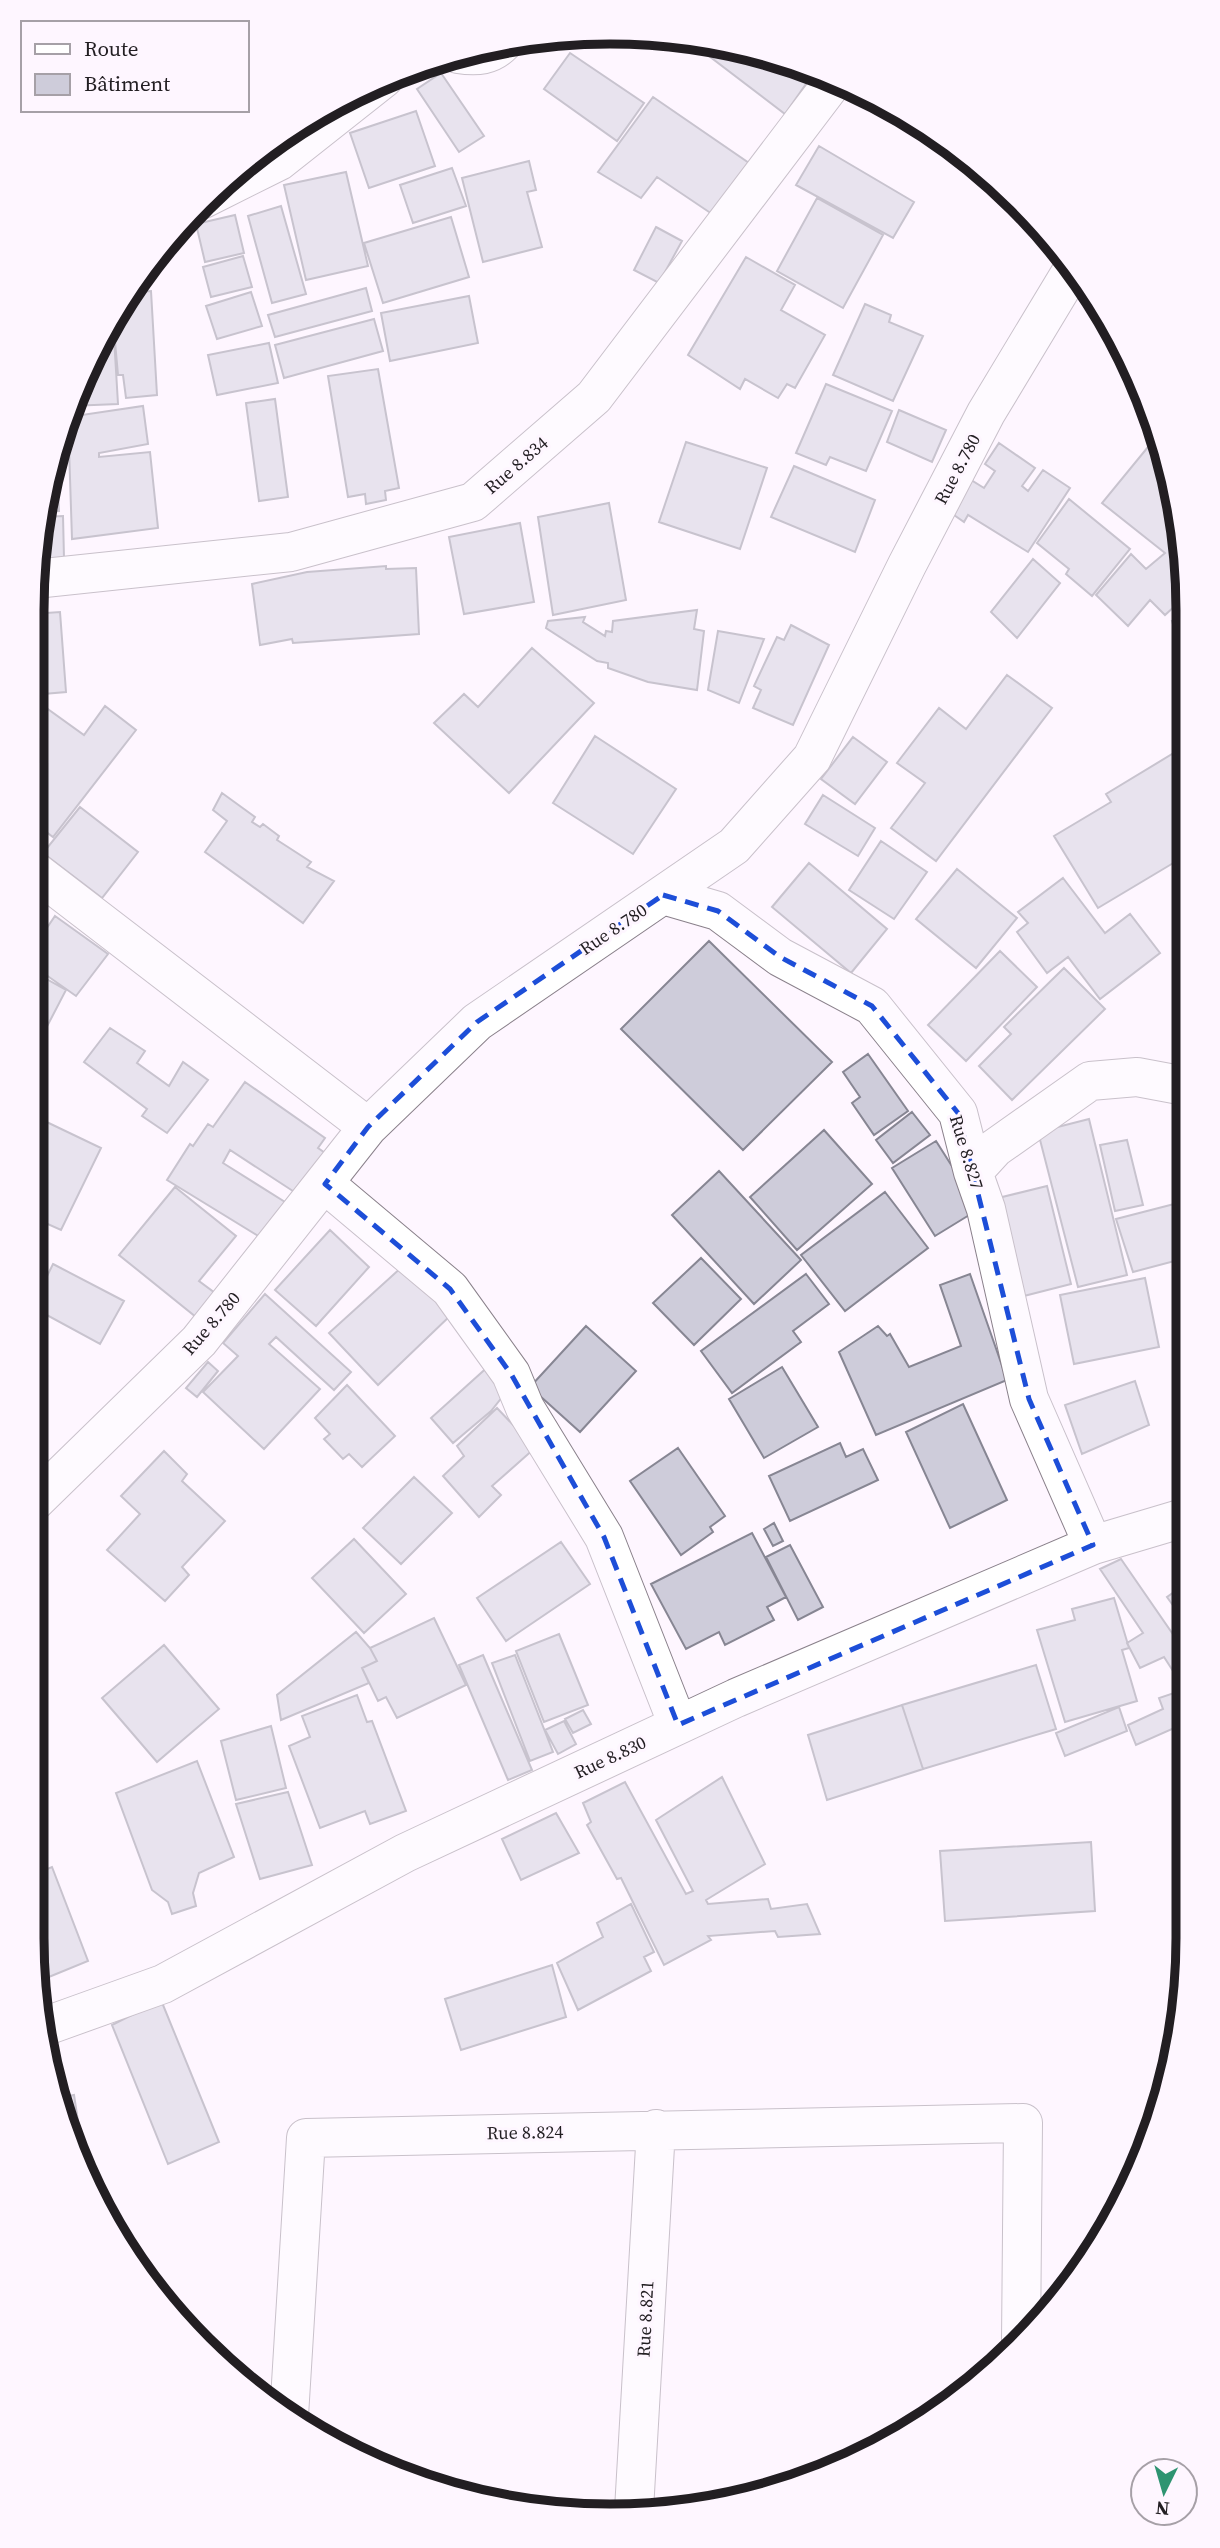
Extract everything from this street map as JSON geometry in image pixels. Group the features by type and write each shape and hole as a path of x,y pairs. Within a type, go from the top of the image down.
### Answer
{"street":[{"name":"Rue 8.834","path":"45,578 291,552 473,502 594,397 829,88"},
{"path":"243,179 279,161 339,113"},
{"name":"Rue 8.780","path":"44,1492 199,1341 368,1126 477,1022 734,846 813,758 907,565 986,413 1068,277"},
{"path":"44,878 368,1126"},
{"name":"Rue 8.827","path":"663,895 718,911 780,957 872,1006 958,1113 985,1209 1030,1399 1093,1545"},
{"path":"973,1172 995,1148 1090,1081 1137,1077 1176,1084"},
{"path":"325,1184 450,1289 511,1374 525,1408 604,1537 678,1725"},
{"name":"Rue 8.830","path":"51,2024 163,1984 405,1853 678,1725 1093,1545 1176,1520"},
{"name":"Rue 8.824","path":"290,2405 306,2138 1023,2123 1021,2326"},
{"name":"Rue 8.821","path":"634,2503 656,2129"}],"highlighted area":[{"path":"663,895 718,911 780,957 872,1006 958,1113 1029,1399 1093,1545 678,1725 604,1537 511,1374 450,1289 325,1184 368,1127 477,1022"}],"building":[{"path":"570,53 644,103 617,141 544,89"},
{"path":"705,53 757,63 809,80 785,114"},
{"path":"441,73 484,136 459,152 417,89"},
{"path":"653,97 749,163 712,214 657,177 641,198 598,172"},
{"path":"416,111 435,166 369,188 350,133"},
{"path":"819,146 914,202 893,238 796,185"},
{"path":"529,161 536,190 527,192 542,247 483,262 462,178"},
{"path":"452,168 466,206 413,223 400,185"},
{"path":"346,172 368,266 306,280 284,185"},
{"path":"817,198 883,235 843,308 777,271"},
{"path":"281,206 306,294 272,303 248,216"},
{"path":"235,215 244,253 205,262 197,224"},
{"path":"451,217 469,277 383,303 364,243"},
{"path":"656,227 682,241 659,283 634,270"},
{"path":"243,256 252,287 211,297 203,267"},
{"path":"746,257 795,285 781,310 825,335 795,388 787,384 778,398 745,379 740,389 688,355"},
{"path":"366,288 372,311 275,337 268,315"},
{"path":"151,291 157,395 126,398 123,375 118,375 115,337 141,292"},
{"path":"251,292 262,326 217,339 206,306"},
{"path":"469,296 478,343 390,361 381,313"},
{"path":"865,304 891,315 889,322 923,336 893,401 833,375"},
{"path":"374,319 383,351 284,378 275,345"},
{"path":"114,338 118,404 82,405"},
{"path":"269,343 278,383 217,395 208,355"},
{"path":"378,369 399,488 385,491 386,500 366,504 365,494 348,497 328,376"},
{"path":"826,384 892,411 866,471 830,457 826,465 796,453"},
{"path":"275,399 288,497 259,501 246,403"},
{"path":"143,406 148,444 99,453 99,457 150,452 158,528 72,539 69,444 79,415"},
{"path":"899,410 946,430 932,462 887,442"},
{"path":"686,442 767,468 740,549 659,522"},
{"path":"999,443 1035,468 1022,486 1028,491 1043,470 1070,488 1028,552 968,515 964,522 954,515 971,480 984,488 995,471 985,464"},
{"path":"1151,443 1165,500 1175,573 1176,605 1165,615 1150,600 1128,626 1096,595 1131,554 1146,569 1165,553 1102,503"},
{"path":"794,466 875,500 855,552 771,517"},
{"path":"58,487 59,511 53,511"},
{"path":"1069,499 1130,549 1092,596 1066,574 1069,569 1037,543"},
{"path":"609,503 626,600 553,615 538,517"},
{"path":"52,516 63,516 64,558 47,559"},
{"path":"520,523 534,602 464,614 449,537"},
{"path":"1033,559 1060,583 1017,638 991,612"},
{"path":"386,566 386,569 416,568 419,634 293,643 292,639 260,645 252,584 307,572"},
{"path":"697,610 694,629 704,631 697,690 648,682 608,668 608,663 597,661 546,628 548,621 585,617 583,622 605,636 606,631 612,632 613,621"},
{"path":"60,612 66,692 44,694 44,613"},
{"path":"791,625 829,645 793,725 753,708 761,690 754,686 777,637 784,640"},
{"path":"718,631 764,639 739,703 708,690"},
{"path":"532,648 594,703 509,793 434,723 464,694 478,707"},
{"path":"1007,675 1052,708 936,861 891,828 925,783 897,763 939,708 966,729"},
{"path":"44,706 84,735 105,706 136,730 53,837 44,830"},
{"path":"595,736 676,789 633,854 553,803"},
{"path":"853,737 887,762 855,804 821,779"},
{"path":"1176,752 1176,861 1098,908 1054,836 1111,802 1106,794"},
{"path":"222,793 255,817 252,822 260,827 263,824 279,836 277,840 311,862 307,867 334,881 303,923 205,852 227,821 213,810"},
{"path":"823,795 875,828 858,856 805,824"},
{"path":"80,807 138,852 102,898 44,852"},
{"path":"881,841 927,872 894,919 849,890"},
{"path":"809,863 887,929 851,973 772,907"},
{"path":"957,869 1017,918 976,968 916,919"},
{"path":"1063,878 1105,933 1130,914 1160,953 1100,999 1068,957 1047,973 1017,932 1028,923 1018,912"},
{"path":"55,916 108,954 76,996 44,973 44,932"},
{"path":"709,941 832,1062 743,1150 621,1029"},
{"path":"1000,951 1037,987 966,1061 928,1025"},
{"path":"1064,968 1105,1009 1012,1100 979,1066 1011,1034 1004,1027"},
{"path":"44,978 66,990 44,1032"},
{"path":"110,1028 145,1051 137,1063 169,1086 183,1062 208,1080 167,1133 142,1116 147,1109 84,1062"},
{"path":"868,1054 908,1111 874,1135 852,1103 860,1097 843,1072"},
{"path":"245,1082 325,1138 318,1148 328,1155 299,1195 230,1150 223,1163 285,1202 260,1237 167,1180 190,1144 193,1146 208,1124 213,1127"},
{"path":"912,1112 930,1135 893,1163 876,1140"},
{"path":"1089,1119 1127,1275 1078,1287 1038,1132"},
{"path":"44,1121 101,1148 61,1230 44,1222"},
{"path":"824,1130 872,1184 797,1250 750,1197"},
{"path":"1127,1140 1143,1205 1115,1211 1100,1145"},
{"path":"936,1141 979,1209 935,1236 892,1168"},
{"path":"719,1171 801,1260 754,1304 672,1215"},
{"path":"1047,1186 1071,1284 1020,1297 994,1199"},
{"path":"175,1187 236,1236 199,1281 215,1293 196,1317 119,1255"},
{"path":"885,1192 928,1248 845,1311 801,1255"},
{"path":"1176,1204 1176,1261 1133,1272 1116,1219"},
{"path":"330,1230 369,1267 316,1326 275,1290"},
{"path":"701,1258 741,1299 694,1345 653,1303"},
{"path":"53,1264 124,1301 100,1344 44,1314 44,1282"},
{"path":"403,1266 452,1314 378,1385 329,1333"},
{"path":"806,1274 829,1304 793,1331 801,1342 732,1393 701,1351"},
{"path":"970,1274 1007,1380 876,1435 839,1352 878,1326 887,1336 890,1334 909,1367 961,1346 940,1285"},
{"path":"1145,1278 1159,1347 1074,1364 1060,1295"},
{"path":"265,1294 351,1372 334,1390 276,1337 269,1344 320,1389 264,1449 203,1392 238,1356 223,1343"},
{"path":"586,1326 636,1371 580,1432 530,1387"},
{"path":"208,1362 218,1371 197,1397 186,1388"},
{"path":"491,1364 511,1386 491,1411 453,1443 431,1418"},
{"path":"782,1367 818,1427 764,1458 729,1399"},
{"path":"1135,1381 1149,1425 1082,1454 1065,1405"},
{"path":"347,1385 395,1436 362,1467 349,1454 343,1459 324,1439 330,1434 315,1418"},
{"path":"963,1404 1007,1500 950,1528 906,1432"},
{"path":"497,1408 535,1448 492,1486 501,1495 479,1517 443,1476 464,1456 457,1446"},
{"path":"840,1443 846,1457 863,1449 878,1480 790,1521 769,1476"},
{"path":"678,1448 725,1516 710,1527 713,1532 681,1555 630,1481"},
{"path":"164,1451 187,1474 182,1481 225,1521 182,1567 189,1575 165,1601 107,1550 140,1514 121,1496"},
{"path":"414,1477 452,1513 401,1564 363,1528"},
{"path":"774,1523 783,1541 773,1546 764,1529"},
{"path":"752,1533 786,1597 767,1607 774,1620 725,1645 719,1632 686,1649 651,1584"},
{"path":"354,1539 406,1594 364,1633 312,1578"},
{"path":"561,1542 590,1584 506,1641 477,1598"},
{"path":"790,1545 823,1607 798,1620 766,1557"},
{"path":"1121,1559 1176,1639 1176,1669 1173,1671 1164,1657 1140,1668 1127,1643 1143,1633 1100,1569"},
{"path":"1176,1591 1176,1610 1167,1597"},
{"path":"1114,1598 1129,1648 1122,1650 1137,1701 1065,1722 1037,1630 1075,1620 1072,1609"},
{"path":"434,1618 466,1685 397,1718 386,1697 378,1701 362,1668 377,1661 370,1648"},
{"path":"356,1632 377,1661 362,1668 369,1683 281,1720 277,1695"},
{"path":"559,1634 588,1705 544,1722 516,1651"},
{"path":"164,1645 219,1709 157,1762 102,1698"},
{"path":"483,1655 532,1770 508,1780 459,1665"},
{"path":"515,1655 553,1752 530,1761 492,1663"},
{"path":"1036,1665 1056,1729 923,1769 902,1705"},
{"path":"1176,1692 1176,1727 1136,1745 1128,1725 1163,1709 1159,1698"},
{"path":"357,1695 367,1722 372,1721 406,1811 370,1824 365,1811 320,1828 289,1746 310,1737 302,1716"},
{"path":"902,1705 923,1769 827,1800 808,1735"},
{"path":"1119,1707 1127,1731 1065,1756 1056,1733"},
{"path":"583,1710 591,1724 573,1733 565,1719"},
{"path":"564,1721 576,1744 558,1754 545,1730"},
{"path":"271,1726 286,1788 236,1800 221,1741"},
{"path":"197,1761 234,1857 199,1873 193,1893 196,1906 172,1914 168,1902 152,1890 116,1793"},
{"path":"722,1777 765,1864 706,1900 708,1904 768,1899 771,1909 807,1904 820,1934 778,1937 775,1931 708,1936 711,1940 664,1965 621,1878 617,1879 587,1825 591,1822 583,1803 625,1782 686,1894 693,1891 656,1820"},
{"path":"288,1792 312,1865 260,1879 236,1804"},
{"path":"556,1813 579,1853 521,1880 502,1839"},
{"path":"1091,1842 1095,1911 945,1921 940,1851"},
{"path":"52,1867 88,1961 45,1978 44,1938 44,1870"},
{"path":"631,1904 654,1952 644,1957 651,1971 578,2010 557,1963 603,1937 597,1923"},
{"path":"552,1965 566,2017 461,2050 445,1999"},
{"path":"161,2000 219,2142 168,2164 112,2025"},
{"path":"74,2095 80,2137 74,2120 67,2096"}]}
